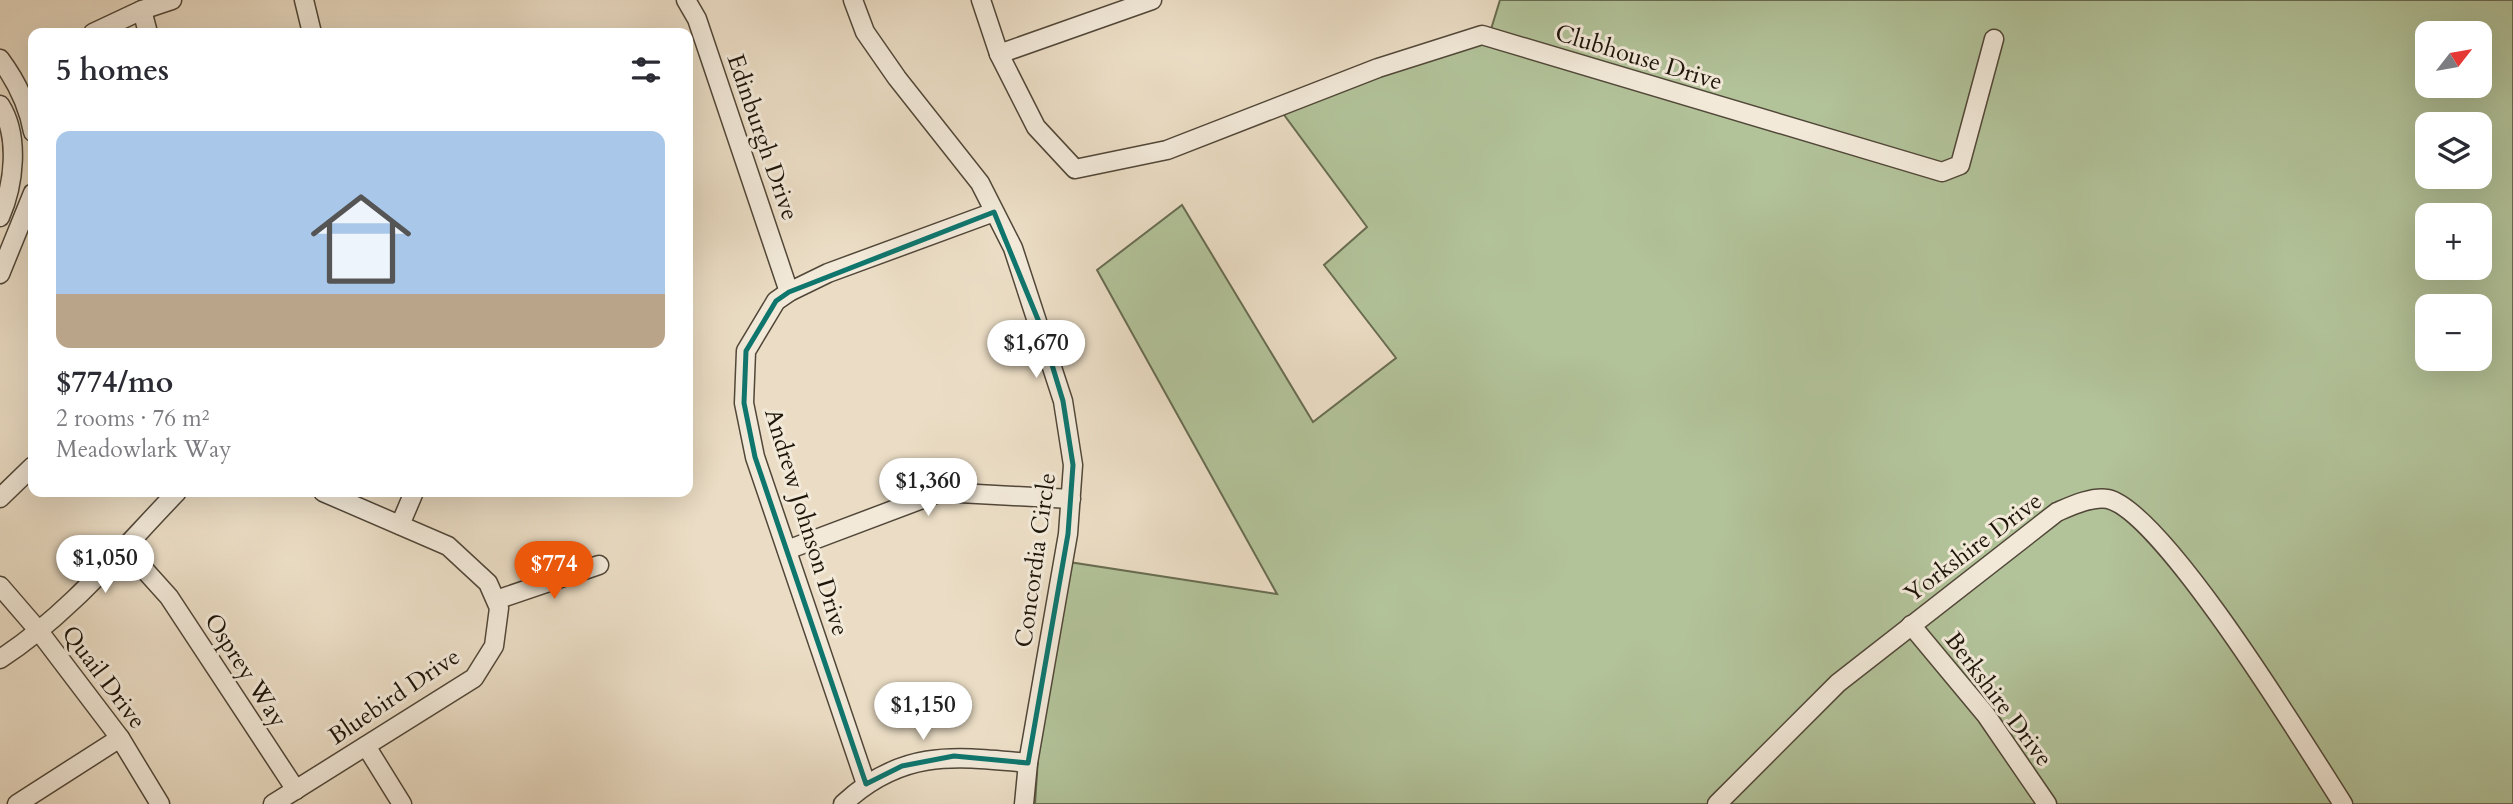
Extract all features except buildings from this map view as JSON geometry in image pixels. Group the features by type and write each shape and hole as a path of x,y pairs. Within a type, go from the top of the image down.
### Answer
{"street":[{"path":"104,28 142,10 172,0"},
{"path":"304,0 311,28"},
{"name":"Edinburgh Drive","path":"686,0 697,19 789,292"},
{"name":"Concordia Circle","path":"853,0 865,32 897,78 980,183 1013,248 1063,401 1073,465 1068,534 1028,763 1024,804"},
{"path":"981,0 999,54 1152,0"},
{"path":"142,10 147,28"},
{"name":"Clubhouse Drive","path":"999,54 1035,127 1075,169 1167,150 1378,68 1482,34 1942,172 1960,165 1994,39"},
{"path":"0,59 16,80 28,109"},
{"path":"0,105 6,114 13,146 8,198 0,216"},
{"path":"0,274 28,205"},
{"name":"Andrew Johnson Drive","path":"866,784 755,457 744,402 746,351 776,301 789,292 828,273 995,212"},
{"path":"0,498 28,471"},
{"path":"787,550 941,492 1071,499"},
{"path":"0,659 76,598 172,497"},
{"path":"335,497 449,546 488,583 496,600 599,565"},
{"path":"400,525 412,497"},
{"name":"Yorkshire Drive","path":"1727,801 1838,683 2057,512 2077,503 2107,499 2126,509 2154,533 2193,583 2247,655 2343,804"},
{"name":"Osprey Way","path":"124,548 169,597 296,790"},
{"name":"Quail Drive","path":"0,586 38,630 120,738 160,804"},
{"name":"Bluebird Drive","path":"273,804 474,678 494,646 499,608 496,600"},
{"name":"Berkshire Drive","path":"1911,625 1986,715 2047,804"},
{"path":"17,804 120,738"},
{"path":"366,746 402,804"},
{"path":"844,804 866,784 902,766 954,756 1028,763"}],"highlighted area":[{"path":"994,212 1039,322 1063,401 1073,465 1068,534 1028,763 954,756 902,766 866,784 755,457 744,403 746,351 776,301 789,292"}],"green space":[{"path":"1500,0 2513,0 2513,804 1035,804 1046,636 1062,561 1277,594 1097,270 1182,205 1313,422 1396,358 1324,265 1367,227 1279,108 1488,39"}]}
